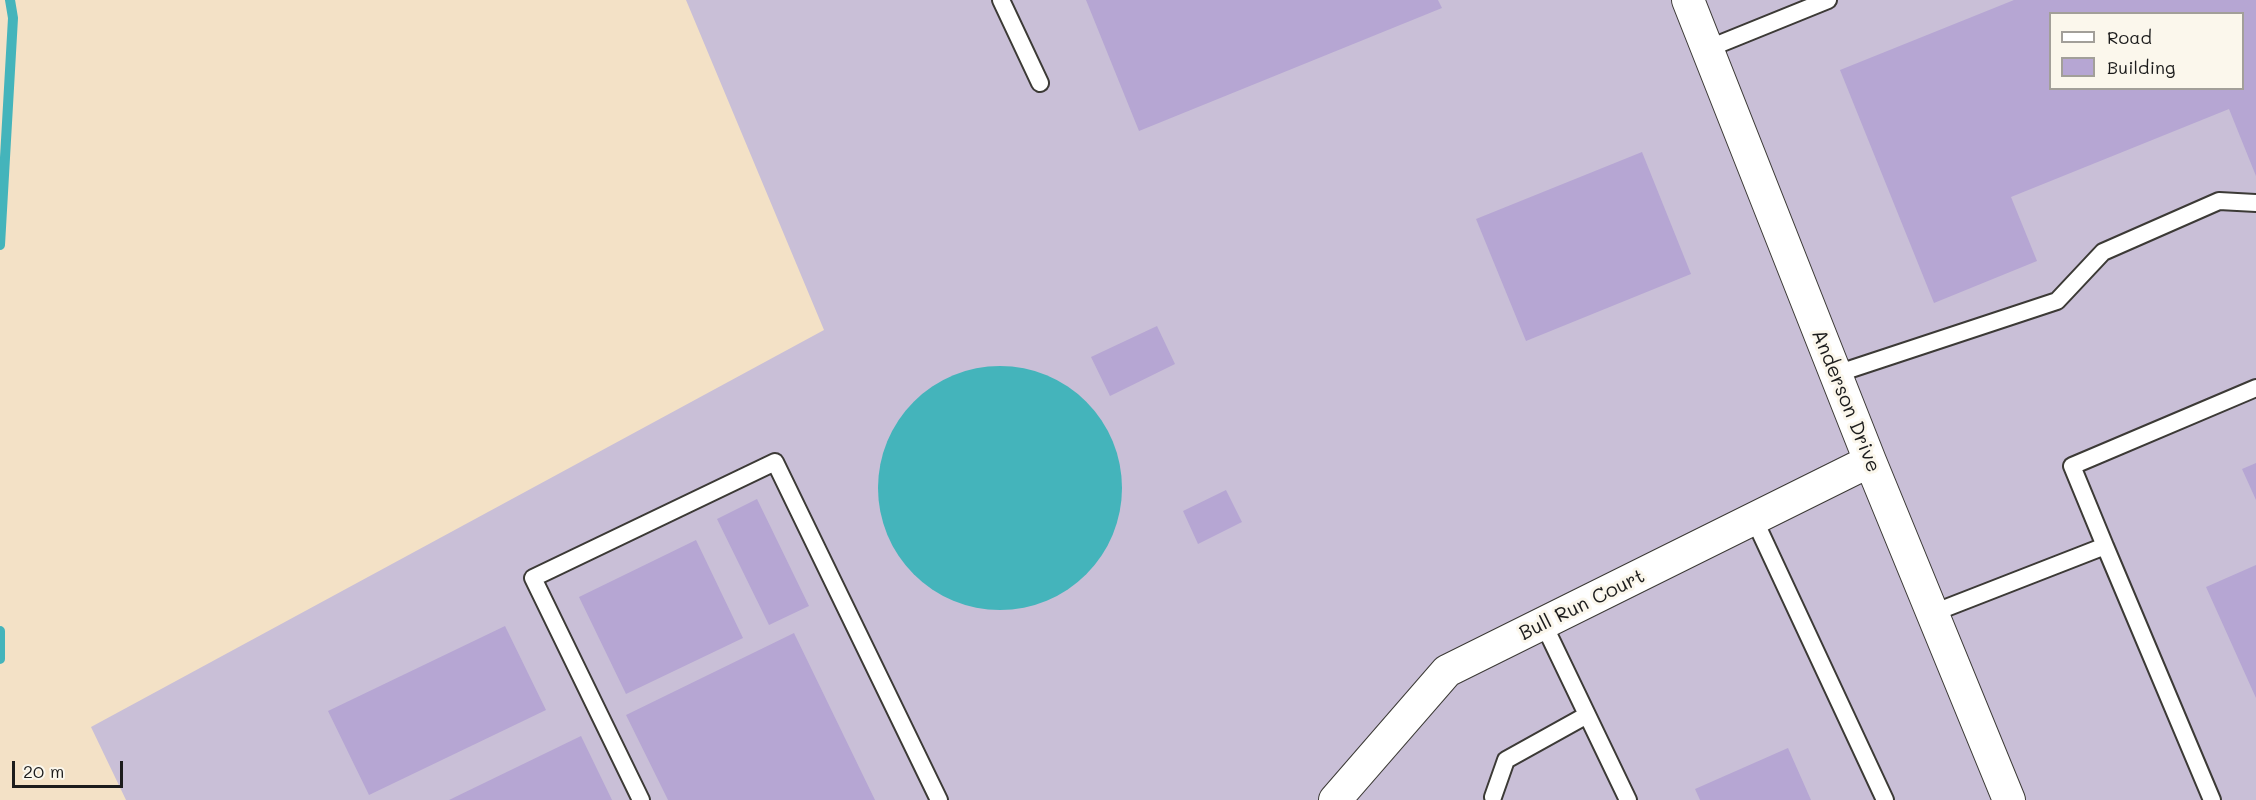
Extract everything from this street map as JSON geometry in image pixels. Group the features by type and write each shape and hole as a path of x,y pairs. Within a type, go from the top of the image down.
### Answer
{"street":[{"name":"Anderson Drive","path":"1688,0 1870,461 2009,800"},
{"name":"Bull Run Court","path":"1335,800 1447,671 1544,625 1870,461"}],"lane":[{"path":"1001,0 1040,82"},
{"path":"1707,49 1828,0"},
{"path":"1836,374 2057,301 2103,252 2219,201 2256,203"},
{"path":"2212,800 2072,466 2256,388"},
{"path":"641,800 533,578 775,462 939,800"},
{"path":"1754,519 1885,800"},
{"path":"1934,613 2105,546"},
{"path":"1544,625 1628,800"},
{"path":"1491,799 1506,760 1587,716"}],"shaded area":[{"path":"686,0 2256,0 2256,800 126,800 91,727 824,330"}],"water":[{"path":"1000,366 1024,368 1047,375 1058,380 1086,402 1108,430 1113,441 1120,464 1122,488 1120,512 1113,535 1108,546 1086,574 1058,596 1047,601 1024,608 1000,610 976,608 953,601 942,596 914,574 892,546 887,535 880,512 878,488 880,464 887,441 892,430 914,402 942,380 953,375 976,368"}],"building":[{"path":"1086,0 1438,0 1442,8 1139,131"},
{"path":"2014,0 2256,0 2256,176 2229,109 2011,197 2037,261 1934,303 1840,70"},
{"path":"1642,152 1691,274 1526,341 1476,219"},
{"path":"1157,326 1175,364 1110,396 1091,357"},
{"path":"2256,463 2256,500 2242,469"},
{"path":"1226,490 1242,522 1198,544 1183,511"},
{"path":"757,499 809,606 769,625 717,519"},
{"path":"696,540 743,638 626,694 579,597"},
{"path":"2256,565 2256,698 2206,587"},
{"path":"505,626 546,710 369,795 328,711"},
{"path":"794,633 875,800 668,800 626,715"},
{"path":"581,736 612,800 449,800"},
{"path":"1788,748 1811,800 1700,800 1695,789"}],"waterway":[{"path":"0,245 13,18 10,0"},
{"path":"0,631 0,659"}]}
